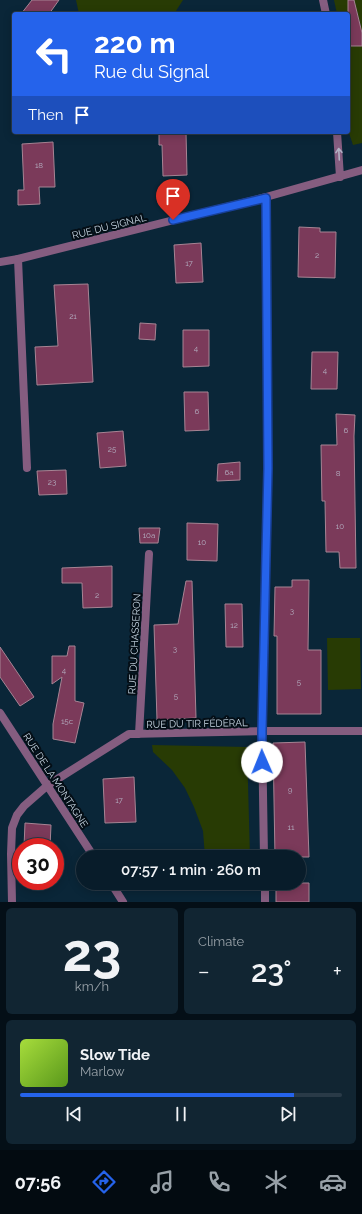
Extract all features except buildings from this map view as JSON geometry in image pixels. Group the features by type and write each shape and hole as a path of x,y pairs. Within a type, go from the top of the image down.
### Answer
{"street":[{"path":"323,0 326,12"},
{"path":"337,134 340,177"},
{"name":"RUE DU SIGNAL","path":"0,262 18,259 266,198 362,170"},
{"path":"264,850 262,731 268,468 266,198"},
{"path":"18,259 27,468"},
{"name":"RUE DU CHASSERON","path":"138,734 149,554"},
{"name":"RUE DE LA MONTAGNE","path":"0,713 89,850"},
{"name":"RUE DU TIR FÉDÉRAL","path":"12,902 12,828 17,815 24,806 48,786 129,734 262,731 362,731"},
{"path":"115,890 123,902"},
{"path":"265,890 265,902"}],"green space":[{"path":"76,0 183,0 175,12 79,12"},
{"path":"334,0 362,0 362,31 350,32 350,30 361,27 357,11 337,12"},
{"path":"350,46 362,46 362,143 353,145 349,134"},
{"path":"327,638 360,638 361,689 328,690"},
{"path":"152,745 247,747 250,850 204,850 203,831 185,788 172,770 153,752"}],"route":[{"path":"173,220 266,198 268,468 262,762"}]}
